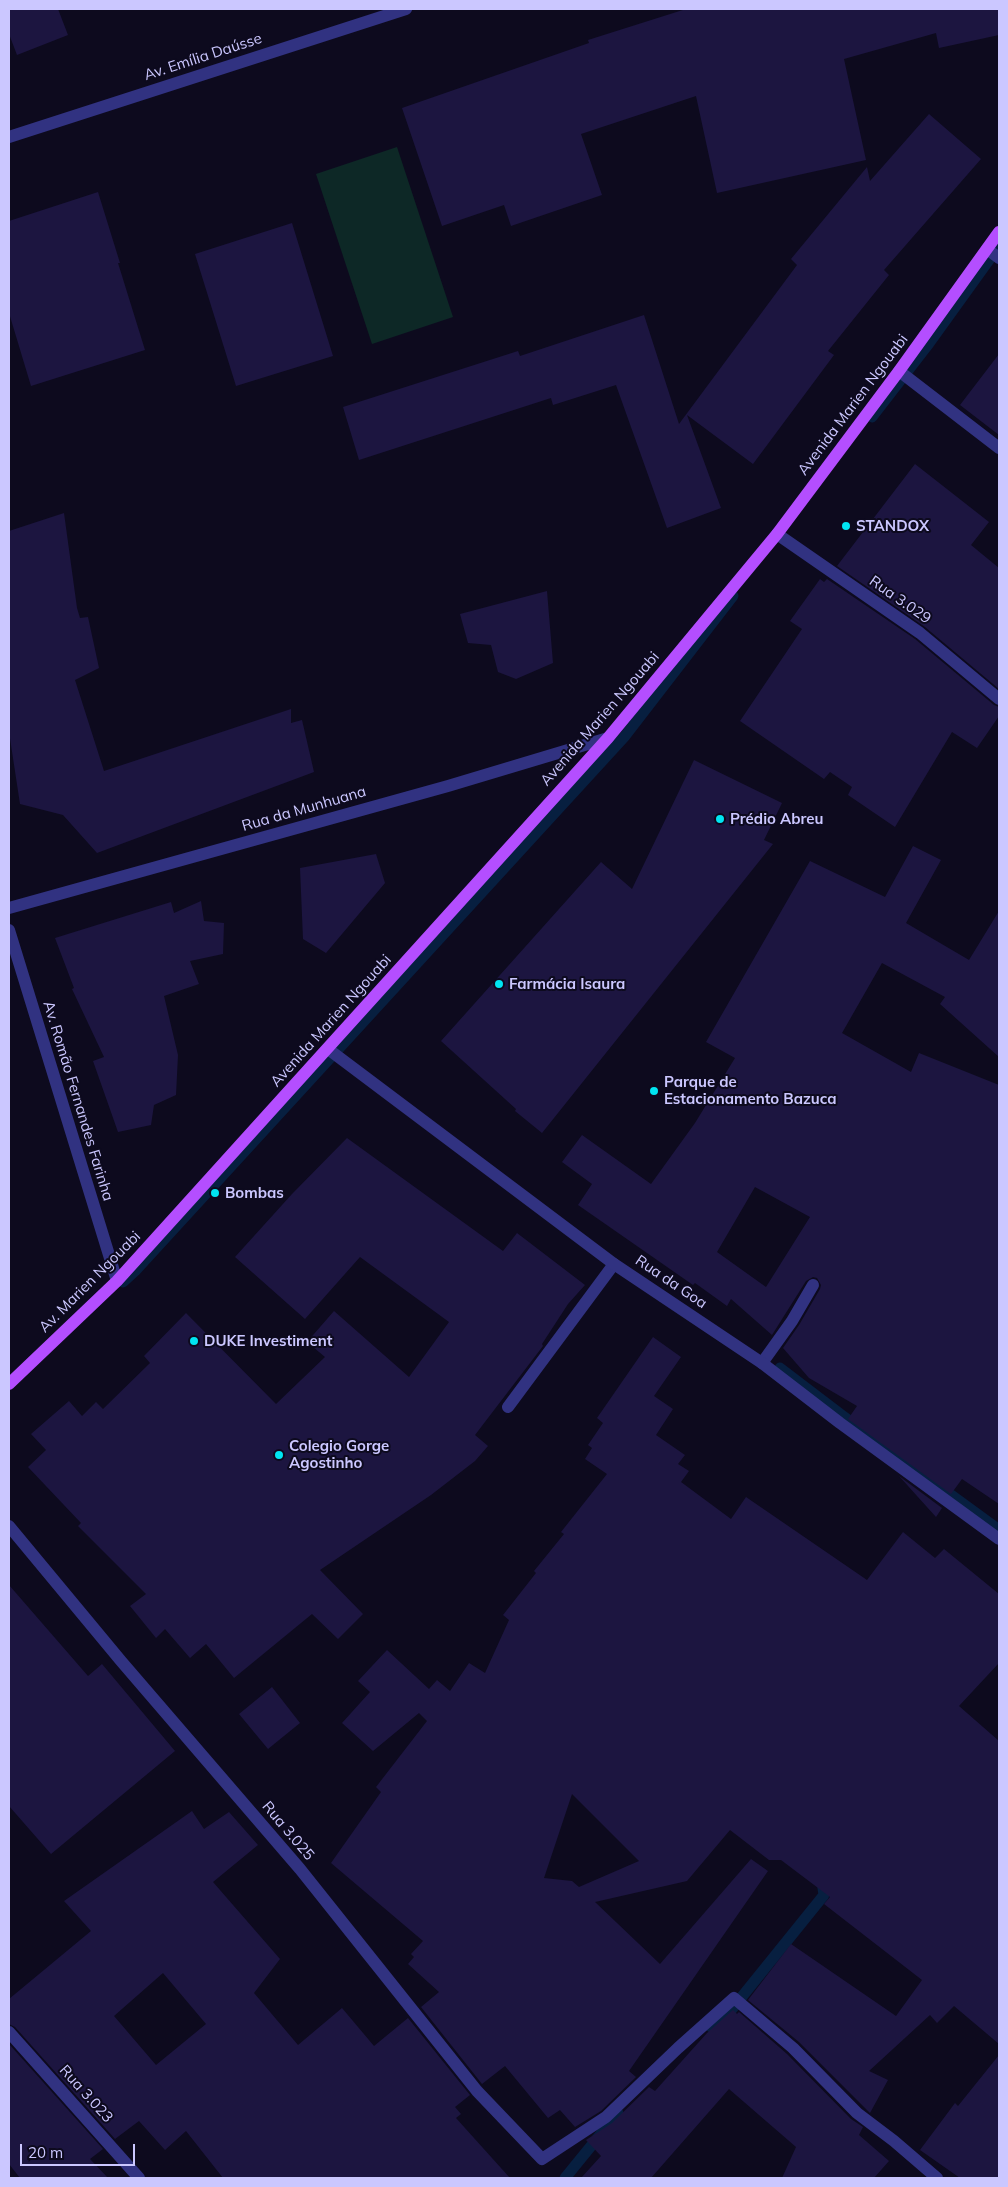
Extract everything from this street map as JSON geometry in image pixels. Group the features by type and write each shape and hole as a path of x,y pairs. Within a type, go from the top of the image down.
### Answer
{"main road":[{"name":"Avenida Marien Ngouabi","path":"192,1200 608,738 777,534 899,371 999,232"},
{"name":"Av. Marien Ngouabi","path":"9,1384 117,1281 192,1200"}],"street":[{"name":"Av. Emília Daússe","path":"9,137 406,9"},
{"path":"987,249 999,258"},
{"path":"899,371 999,448"},
{"name":"Rua 3.029","path":"777,534 920,634 999,699"},
{"name":"Rua da Munhuana","path":"9,908 448,786 608,738"},
{"name":"Av. Romão Fernandes Farinha","path":"9,930 117,1281"},
{"name":"Rua da Goa","path":"328,1049 614,1264 762,1363 840,1423 999,1539"},
{"path":"508,1408 614,1264"},
{"path":"762,1363 792,1320 813,1284"},
{"name":"Rua 3.025","path":"9,1526 121,1661 300,1869 477,2091 542,2159 606,2117 678,2048 734,1998 793,2048 857,2113 894,2141 937,2178"},
{"name":"Rua 3.023","path":"9,2032 139,2178"}],"green space":[{"path":"397,147 453,317 372,344 316,174"}],"building":[{"path":"9,9 58,9 68,35 17,55 9,34"},
{"path":"686,9 999,9 999,35 939,48 936,33 844,59 866,160 717,193 696,96 581,134 602,195 511,226 504,205 442,226 402,108 589,43 588,40"},
{"path":"929,114 981,159 884,270 889,275 828,351 834,355 753,464 687,415 721,508 667,528 616,385 553,405 551,398 359,460 343,407 518,351 520,356 644,315 679,424 797,265 791,259 867,167 870,181"},
{"path":"98,192 145,350 31,386 9,313 9,221"},
{"path":"292,223 333,356 236,386 195,254"},
{"path":"999,354 999,435 960,405"},
{"path":"915,464 989,522 971,545 999,568 999,689 925,627 837,566"},
{"path":"64,513 77,608 80,618 88,617 99,668 75,680 104,771 291,709 291,723 302,720 314,772 97,853 63,815 20,804 9,732 9,531"},
{"path":"820,579 824,582 827,579 915,639 994,705 999,707 999,716 977,748 952,732 895,827 848,795 852,787 830,772 824,779 740,721 802,629 790,621"},
{"path":"547,591 553,663 516,679 498,672 491,645 468,643 460,614"},
{"path":"694,760 782,803 764,840 773,844 542,1133 515,1111 516,1109 441,1041 601,862 632,889"},
{"path":"913,846 941,860 906,923 969,960 999,911 999,1057 940,1004 945,997 882,963 842,1033 911,1072 919,1053 999,1085 999,1504 962,1479 951,1494 848,1419 857,1406 809,1378 783,1348 820,1289 821,1285 817,1278 813,1277 806,1281 772,1335 731,1299 727,1306 695,1283 693,1285 578,1205 592,1184 562,1162 582,1135 651,1184 695,1123 735,1058 706,1042 810,861 885,897","holes":["755,1187 810,1217 766,1287 717,1252"]},
{"path":"376,854 385,883 326,953 303,939 300,868"},
{"path":"201,901 204,921 224,923 223,954 190,961 199,984 164,996 178,1055 176,1095 154,1105 151,1125 118,1132 93,1061 104,1057 72,989 74,988 55,938 171,902 174,913"},
{"path":"347,1138 503,1251 517,1233 585,1285 568,1304 542,1344 543,1346 475,1435 488,1446 475,1461 431,1495 320,1570 363,1614 338,1639 312,1614 234,1678 206,1644 190,1658 165,1629 156,1638 130,1606 146,1594 78,1526 81,1523 28,1467 46,1450 31,1434 69,1401 82,1416 96,1402 103,1409 150,1363 144,1356 186,1313 276,1404 325,1357 307,1342 334,1311 409,1377 449,1322 360,1257 305,1319 235,1257 292,1194"},
{"path":"653,1337 681,1357 654,1396 673,1409 656,1435 685,1455 678,1464 689,1471 681,1482 731,1519 746,1497 867,1580 903,1532 935,1558 944,1549 999,1594 999,1663 959,1706 999,1741 999,2044 954,2006 937,2023 930,2015 869,2071 888,2080 870,2113 799,2042 748,2000 791,1944 896,2016 922,1980 824,1904 830,1897 781,1860 769,1860 730,1830 687,1881 595,1902 660,1964 751,1859 768,1871 629,2071 636,2077 601,2111 575,2127 560,2110 548,2118 505,2066 482,2084 421,2007 439,1992 408,1964 414,1957 411,1954 423,1941 331,1863 381,1792 376,1787 427,1721 419,1713 373,1751 342,1723 370,1692 358,1681 387,1650 429,1689 437,1680 450,1691 469,1663 485,1673 509,1620 503,1615 536,1573 534,1571 564,1534 561,1532 607,1474 585,1459 592,1448 588,1445 603,1423 597,1418","holes":["572,1794 639,1861 579,1887 572,1881 544,1878"]},
{"path":"899,1476 942,1508 936,1517"},
{"path":"9,1585 88,1676 102,1664 175,1751 51,1854 9,1806"},
{"path":"272,1687 300,1723 268,1749 239,1714"},
{"path":"192,1811 204,1829 229,1812 258,1845 213,1882 280,1959 254,1993 298,2045 342,2008 374,2046 408,2018 470,2095 455,2107 461,2114 456,2118 510,2178 223,2178 186,2131 165,2150 139,2121 115,2139 15,2027 9,2024 9,1999 91,1931 64,1901","holes":["163,1973 206,2024 156,2065 114,2016"]},
{"path":"733,2010 737,2014 739,2012 787,2054 851,2119 863,2127 859,2135 889,2161 874,2178 782,2178 796,2147 729,2089 651,2178 581,2178 601,2156 586,2140 612,2123 649,2087 655,2091 707,2033"},
{"path":"9,2044 103,2149 90,2159 108,2178 20,2178 9,2164"},
{"path":"999,2055 999,2178 960,2178 920,2150 955,2103 958,2106"}],"waterway":[{"path":"872,417 927,346 999,246"},
{"path":"123,1282 625,736 733,596"},
{"path":"780,1368 999,1530"},
{"path":"711,2027 732,2009 824,1895 822,1881 824,1878"},
{"path":"565,2178 618,2113"}],"place":[{"name":"STANDOX","path":"846,526"},
{"name":"Prédio Abreu","path":"720,819"},
{"name":"Farmácia Isaura","path":"499,984"},
{"name":"Parque de Estacionamento Bazuca","path":"654,1091"},
{"name":"Bombas","path":"215,1193"},
{"name":"DUKE Investiment","path":"194,1341"},
{"name":"Colegio Gorge Agostinho","path":"279,1455"}]}
